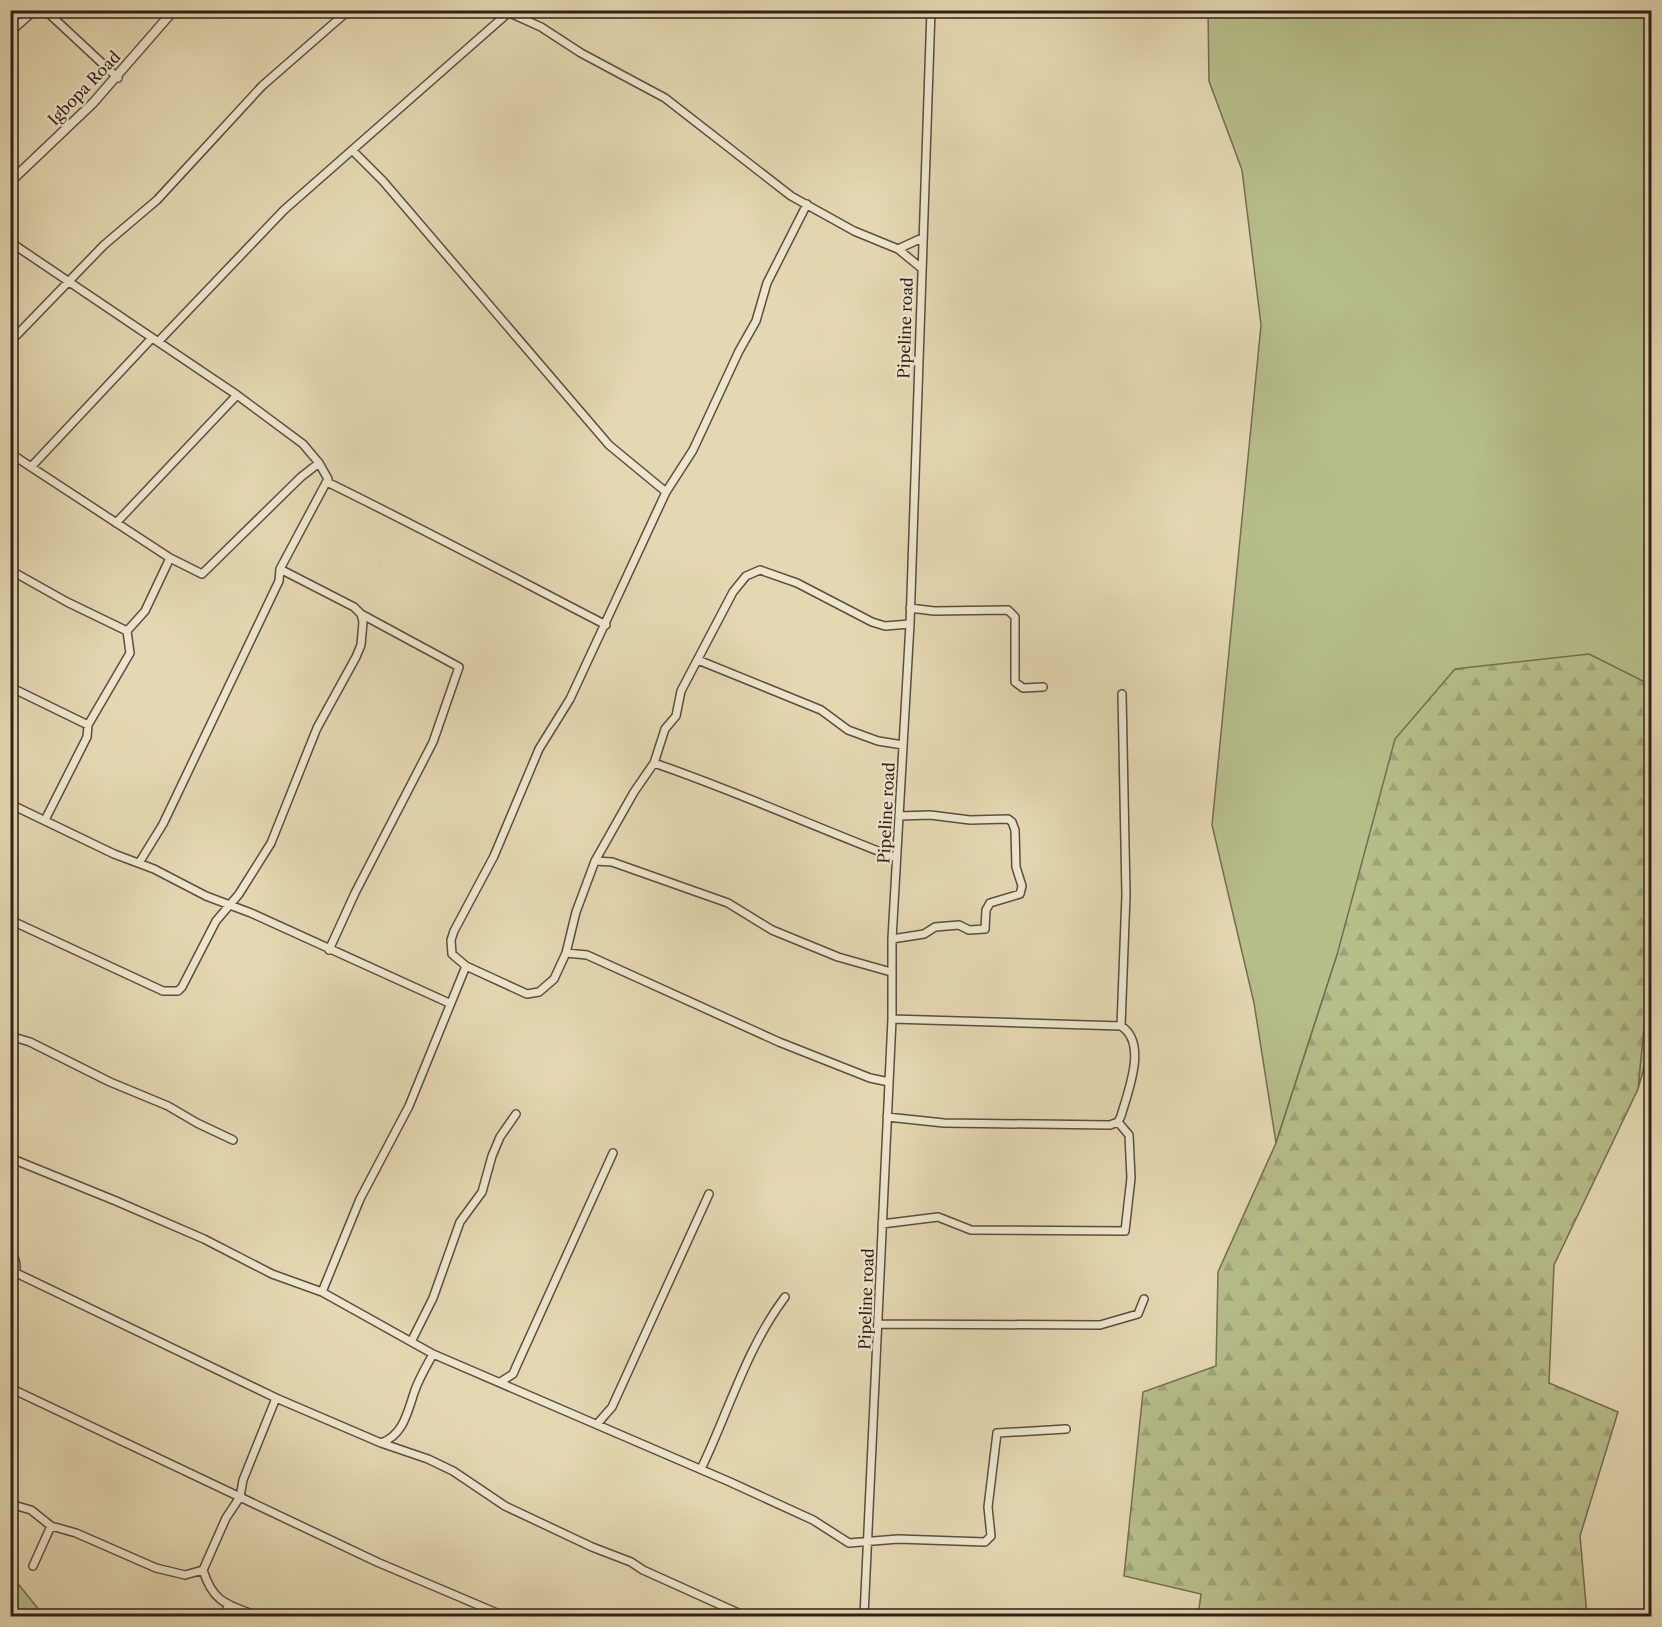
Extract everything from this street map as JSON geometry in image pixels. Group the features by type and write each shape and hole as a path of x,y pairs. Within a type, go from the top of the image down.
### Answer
{"street":[{"path":"10,32 35,10"},
{"path":"45,10 118,78"},
{"name":"Igbopa Road","path":"10,182 118,78 174,10"},
{"path":"10,342 70,283 104,245 157,200 262,86 349,10"},
{"name":"Pipeline road","path":"864,1617 892,1019 892,939 910,624 920,267 931,10"},
{"path":"31,467 284,210 505,12 541,27 581,53 665,98 791,196 855,231 898,249 920,267"},
{"path":"352,150 383,181 609,445 666,492"},
{"path":"807,204 767,283 756,321 739,351 693,450 666,492 570,699 539,749 494,856 454,931 451,940 452,954 466,966 527,994 539,993 554,979 566,953 579,901 595,861 634,792 654,764 665,729 676,716 681,691 733,592 746,576 760,570 797,584 872,622 885,626 910,624"},
{"path":"898,249 922,238"},
{"path":"10,242 237,395 303,444 319,463 327,482 458,546 499,570 606,625"},
{"path":"116,523 237,395"},
{"path":"10,453 170,558 202,574 301,477 319,463"},
{"path":"139,863 162,824 279,582 280,569 327,482"},
{"path":"45,820 87,737 88,725 130,653 127,631 145,611 170,558"},
{"path":"280,569 354,607 361,614 459,667 433,742 355,893 330,950"},
{"path":"10,570 67,602 127,631"},
{"path":"910,608 934,611 1008,610 1015,617 1014,682 1023,688 1043,687"},
{"path":"10,920 90,958 171,992 182,987 216,921 230,907 271,843 317,728 356,657 363,632 361,614"},
{"path":"698,660 820,710 848,730 878,741 903,745"},
{"path":"10,687 88,725"},
{"path":"1121,1026 1126,895 1122,694"},
{"path":"654,764 719,786 897,858"},
{"path":"10,804 230,907 251,913 449,1003"},
{"path":"892,939 924,934 934,927 959,925 969,930 981,931 985,929 986,910 990,903 1020,894 1022,886 1016,867 1015,830 1012,822 999,819 970,820 930,815 899,816"},
{"path":"595,861 612,862 718,899 772,930 838,957 891,972"},
{"path":"566,953 587,955 779,1042 860,1074 889,1082"},
{"path":"322,1292 360,1200 410,1106 442,1029 449,1003 466,966"},
{"path":"887,1117 944,1123 1110,1125 1118,1122 1125,1104 1136,1049 1130,1032 1121,1026 892,1019"},
{"path":"10,1036 30,1042 110,1082 168,1106 233,1140"},
{"path":"412,1341 433,1298 460,1222 482,1192 500,1137 516,1114"},
{"path":"882,1224 938,1217 971,1230 1125,1231 1131,1178 1129,1135 1118,1122"},
{"path":"10,1153 15,1160 204,1239 272,1274 322,1292 433,1354 598,1423 813,1520 849,1543 866,1540 985,1542 991,1536 988,1507 997,1433 1006,1430 1066,1429"},
{"path":"502,1382 513,1374 613,1153"},
{"path":"598,1423 612,1407 709,1194"},
{"path":"10,1250 18,1264 10,1286"},
{"path":"14,1272 276,1398 381,1443 429,1459 453,1471 490,1497 532,1520 631,1562 643,1570 746,1617"},
{"path":"701,1469 723,1422 738,1377 764,1325 785,1297"},
{"path":"879,1324 922,1326 953,1323 1100,1325 1138,1314 1144,1299"},
{"path":"381,1443 391,1439 404,1424 413,1394 433,1354"},
{"path":"10,1388 377,1562 504,1617"},
{"path":"258,1617 228,1605 212,1592 203,1570 226,1518 240,1497 243,1480 276,1398"},
{"path":"10,1504 31,1510 51,1526 86,1538 156,1568 185,1575 203,1570"},
{"path":"33,1566 51,1526"},
{"path":"225,1617 228,1605"}],"green space":[{"path":"1208,11 1651,11 1651,697 1649,684 1337,955 1276,1143 1254,1003 1212,825 1261,325 1242,170 1209,81"},
{"path":"1589,654 1649,684 1652,697 1652,944 1638,1089 1554,1265 1549,1383 1618,1412 1580,1536 1587,1616 1198,1616 1201,1594 1124,1576 1143,1392 1216,1366 1218,1272 1276,1143 1337,955 1395,739 1455,669"},
{"path":"1651,944 1651,1043 1638,1089"},
{"path":"11,1575 44,1616 11,1616"}]}
